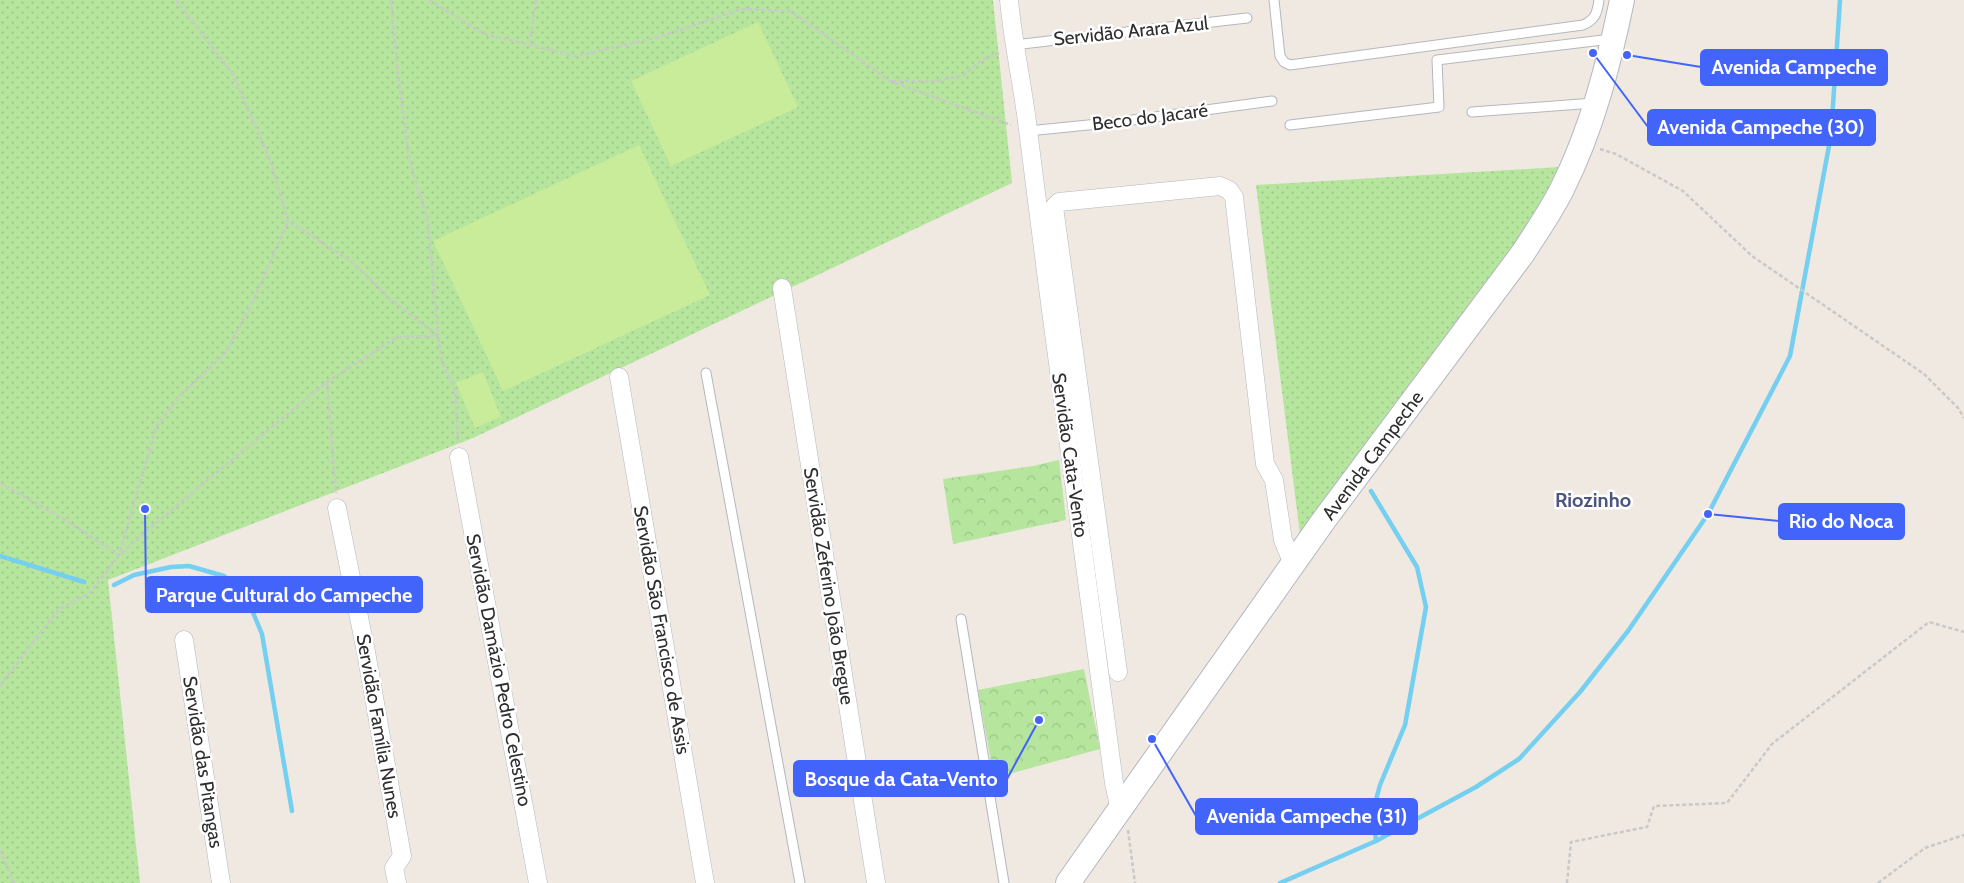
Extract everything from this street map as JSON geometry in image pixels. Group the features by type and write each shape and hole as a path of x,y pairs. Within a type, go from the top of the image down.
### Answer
{"main road":[{"name":"Avenida Campeche","path":"1068,883 1376,448 1523,253 1563,188 1582,142 1614,39 1622,0"}],"street":[{"name":"Servidão Cata-Vento","path":"1009,0 1020,44"},
{"name":"Servidão Cata-Vento","path":"1021,0 1020,44 1024,99 1066,360 1113,774 1120,810"},
{"path":"1118,672 1066,360 1054,207 1059,202 1220,186 1229,190 1234,197 1265,464 1274,480 1283,540 1293,564"},
{"name":"Servidão Zeferino João Bregue","path":"782,288 876,883"},
{"name":"Servidão São Francisco de Assis","path":"619,377 705,883"},
{"name":"Servidão Damázio Pedro Celestino","path":"459,458 538,883"},
{"name":"Servidão Família Nunes","path":"337,508 402,856 394,868 397,883"},
{"name":"Servidão das Pitangas","path":"184,640 221,883"}],"lane":[{"path":"1274,0 1280,56 1284,62 1290,65 1584,25 1593,21 1597,15 1600,0"},
{"name":"Servidão Arara Azul","path":"1020,44 1247,18"},
{"path":"1290,125 1439,107 1437,60 1614,39"},
{"name":"Beco do Jacaré","path":"1028,131 1118,122 1272,101"},
{"path":"1472,112 1595,103"},
{"path":"706,373 800,883"},
{"path":"961,618 1004,883"}],"path":[{"path":"119,555 156,427 179,397 226,352 254,299 288,221 270,160 232,73 176,0"},
{"path":"391,0 398,74 410,158 428,222 442,364 455,389 459,458"},
{"path":"429,0 484,34 576,56 659,37 741,9 791,11 890,81 1028,131"},
{"path":"530,44 536,0"},
{"path":"890,81 938,81 964,75 982,60 1020,44"},
{"path":"1582,142 1616,154 1683,191 1752,256 1924,374 1958,408 1964,418"},
{"path":"288,221 352,262 390,299 438,336"},
{"path":"0,685 58,610 91,592 119,555 327,382 397,337 438,336"},
{"path":"327,382 337,508"},
{"path":"0,483 72,524 119,555"},
{"path":"1567,883 1571,842 1647,827 1654,806 1728,803 1772,744 1929,622 1964,632"},
{"path":"1120,810 1128,826 1136,883"},
{"path":"1878,883 1925,848 1964,835"},
{"path":"0,850 14,883"}],"green space":[{"path":"0,0 993,0 1012,183 473,438 108,580 140,883 0,883"},
{"path":"758,22 798,107 671,166 631,81"},
{"path":"639,145 710,295 503,391 433,241"},
{"path":"1560,167 1530,226 1300,534 1256,185"},
{"path":"483,372 501,417 475,428 456,383"},
{"path":"1059,460 1066,520 953,544 943,479 1033,466"},
{"path":"1084,669 1100,749 994,778 978,690"}],"waterway":[{"path":"1280,883 1376,841 1476,787 1519,759 1580,692 1628,631 1708,514 1790,356 1831,135 1840,0"},
{"path":"1371,491 1417,567 1426,607 1405,725 1380,785 1373,811 1376,841"},
{"path":"0,556 84,582"},
{"path":"114,585 134,575 171,567 189,566 224,576 246,596 262,634 292,811"}],"place":[{"name":"Avenida Campeche (30)","path":"1593,53"},
{"name":"Avenida Campeche","path":"1627,55"},
{"name":"Parque Cultural do Campeche","path":"145,509"},
{"name":"Rio do Noca","path":"1708,514"},
{"name":"Bosque da Cata-Vento","path":"1039,720"},
{"name":"Avenida Campeche (31)","path":"1152,739"}],"district":[{"name":"Riozinho","path":"1593,500"}]}
